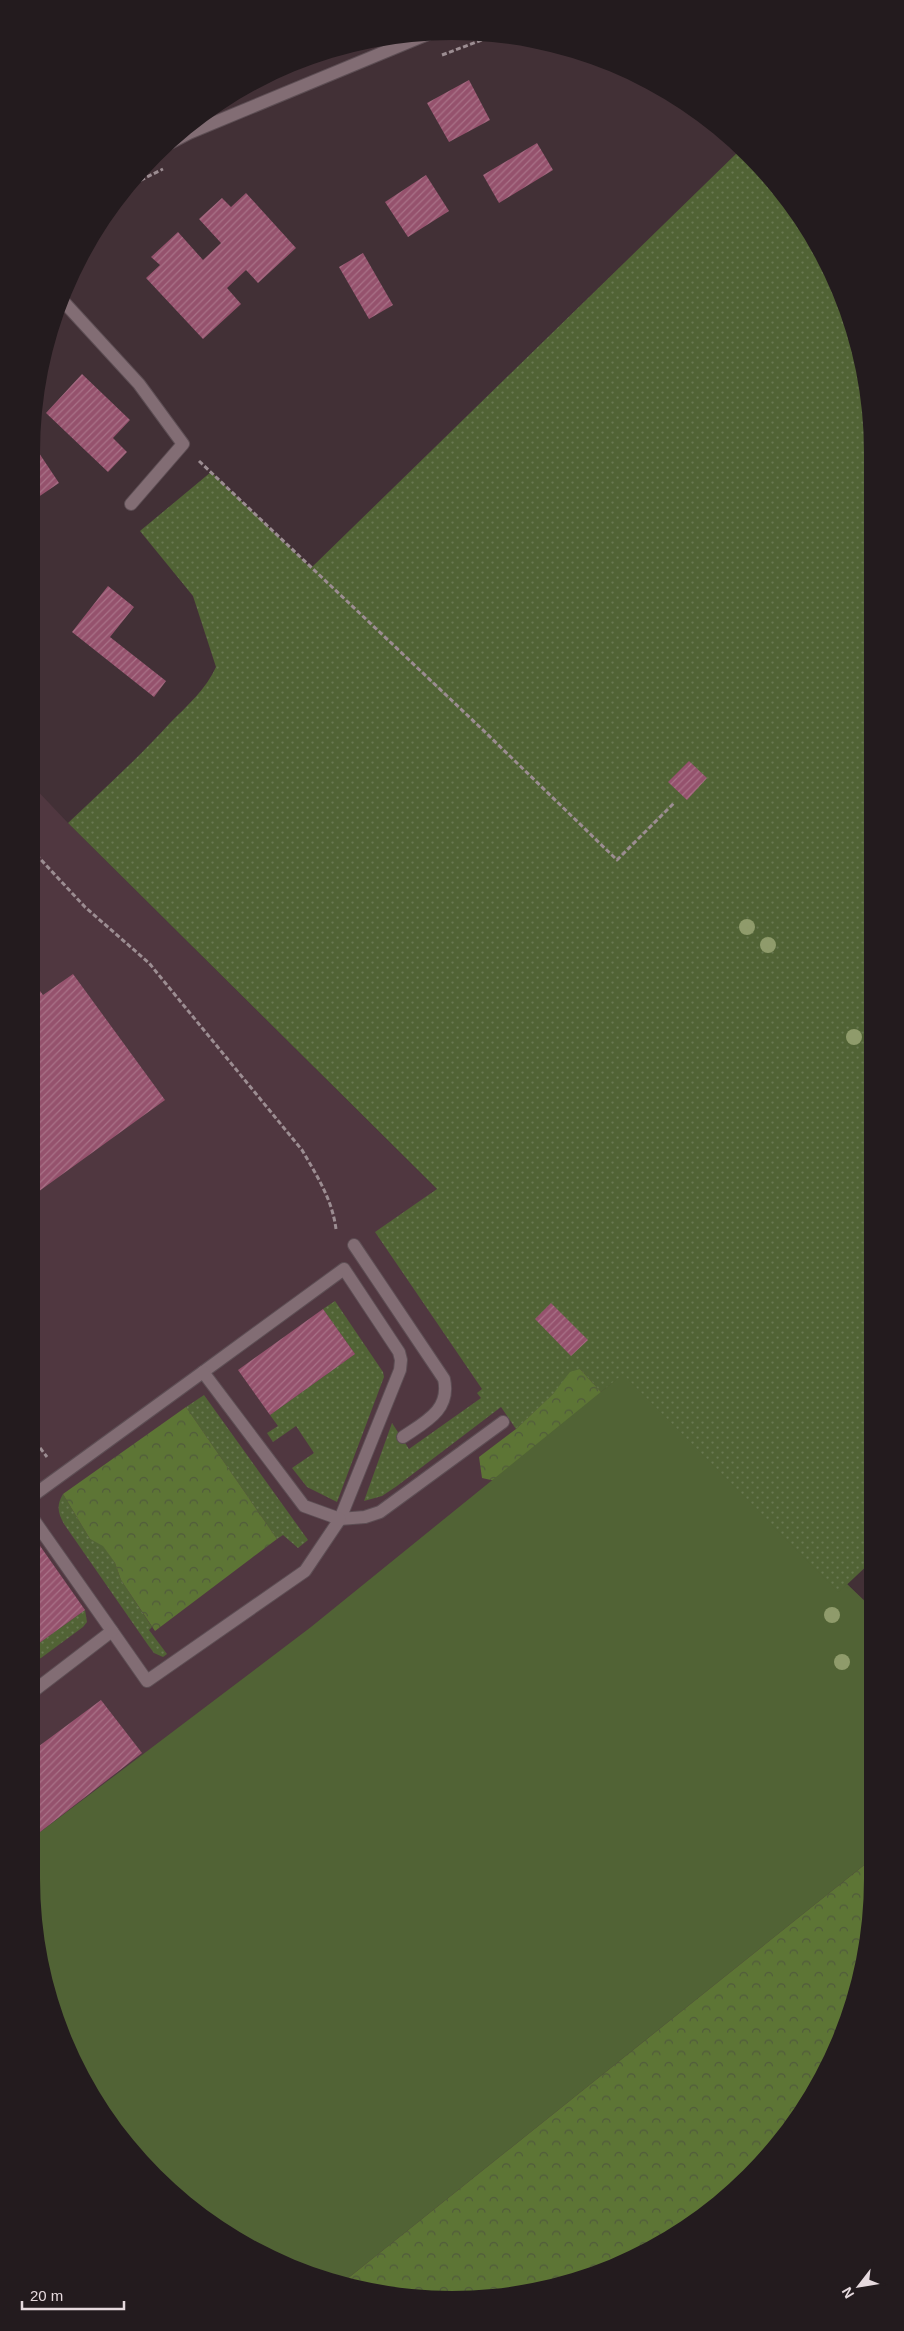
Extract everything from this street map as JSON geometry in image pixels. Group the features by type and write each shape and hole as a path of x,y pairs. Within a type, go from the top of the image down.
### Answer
{"street":[{"path":"193,131 406,43"},
{"path":"67,305 139,384 183,444 131,504"},
{"path":"354,1245 444,1379 446,1397 443,1406 433,1416 403,1437"},
{"path":"40,1490 362,1256"},
{"path":"40,1529 147,1681 305,1571 340,1519 394,1386 401,1360 399,1352 344,1269"},
{"path":"203,1372 304,1506 340,1519 365,1517 380,1512 503,1422"},
{"path":"40,1686 112,1631"}],"path":[{"path":"183,444 617,860 675,802"},
{"path":"40,859 85,908 149,963 302,1150 322,1183 332,1205 336,1229 334,1253 344,1269"}],"shaded area":[{"path":"40,793 646,1397 838,1592 847,1584 864,1600 864,1887 406,2288 372,2283 320,2269 294,2260 246,2236 223,2222 180,2189 142,2151 125,2130 95,2085 71,2037 54,1986 48,1959 41,1906"}],"green space":[{"path":"736,154 762,180 795,223 822,270 833,294 850,345 856,372 863,425 864,1569 838,1593 623,1375 601,1392 580,1369 516,1429 501,1407 397,1486 382,1496 364,1501 392,1423 409,1449 481,1398 477,1393 482,1389 375,1232 437,1189 68,823 189,704 202,690 216,667 193,596 140,531 211,472 311,568"},
{"path":"335,1301 383,1372 384,1377 337,1502 307,1487 292,1468 314,1453 296,1426 273,1442 267,1433 278,1426 270,1415 355,1354 323,1309"},
{"path":"580,1369 601,1392 606,1406 500,1482 482,1478 479,1457 516,1429 553,1394 570,1372"},
{"path":"623,1374 838,1592 847,1584 864,1600 864,1865 349,2278 294,2260 270,2249 223,2222 180,2189 142,2151 109,2108 82,2061 71,2037 54,1986 48,1959 41,1906 40,1832 311,1627"},
{"path":"204,1395 308,1540 298,1548 283,1535 277,1539 186,1407"},
{"path":"186,1407 277,1539 155,1631 121,1580 115,1563 103,1546 90,1539 63,1494"},
{"path":"63,1494 90,1539 103,1545 115,1563 121,1580 152,1627 149,1630 167,1654 163,1657 154,1653 148,1645 64,1524 59,1509 59,1502"},
{"path":"85,1610 87,1622 83,1627 40,1658 40,1642"},
{"path":"864,1865 863,1906 856,1959 842,2011 822,2061 795,2108 762,2151 724,2189 703,2206 658,2236 610,2260 559,2277 532,2283 479,2290 452,2291 398,2287 349,2278"}],"building":[{"path":"469,80 490,120 449,142 427,103"},
{"path":"537,143 553,170 499,203 483,175"},
{"path":"426,175 449,211 408,237 385,202"},
{"path":"246,193 296,248 258,283 246,270 227,288 241,304 203,339 146,278 160,265 151,257 178,232 203,260 221,243 199,219 222,198 231,207"},
{"path":"363,253 393,305 369,319 339,267"},
{"path":"82,374 130,420 113,438 127,452 108,472 46,413"},
{"path":"40,454 59,483 40,496"},
{"path":"108,586 134,607 110,637 166,681 154,697 72,632"},
{"path":"689,761 707,778 687,800 668,782"},
{"path":"73,974 165,1100 40,1190 40,991 43,995"},
{"path":"551,1303 588,1340 571,1356 535,1319"},
{"path":"323,1309 355,1354 270,1415 238,1370"},
{"path":"40,1546 85,1610 40,1642"},
{"path":"101,1700 142,1753 40,1832 40,1745"}]}
